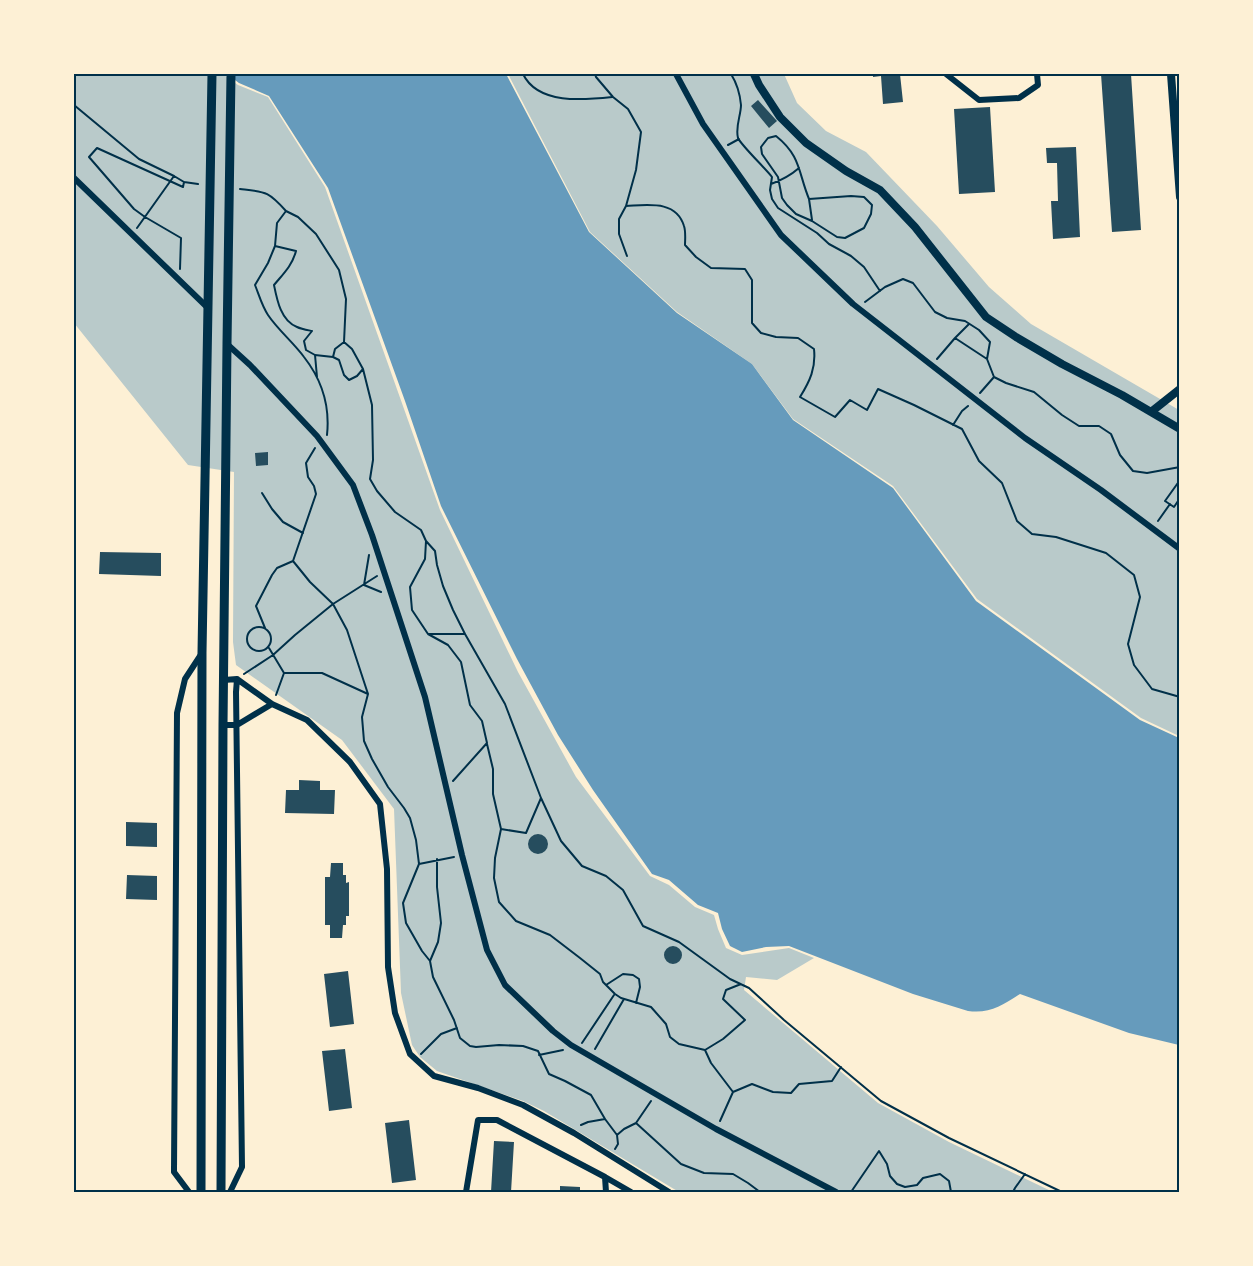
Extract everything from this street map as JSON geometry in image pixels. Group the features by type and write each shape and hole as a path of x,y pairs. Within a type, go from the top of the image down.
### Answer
{"main road":[{"path":"201,1192 202,653 212,74"},
{"path":"221,1192 223,725 231,74"}],"street":[{"path":"676,74 703,124 781,235 858,308 1025,438 1101,490 1179,549"},
{"path":"754,74 759,86 780,117 806,143 846,171 880,190 915,227 986,317 1062,364 1179,429"},
{"path":"946,74 979,100 1019,98 1038,85 1037,74"},
{"path":"1171,74 1179,197"},
{"path":"74,178 208,308"},
{"path":"227,344 250,365 322,442 353,485 372,535 425,697 487,950 505,985 553,1031 575,1047 716,1128 836,1192"},
{"path":"1151,412 1179,389"},
{"path":"189,1192 174,1172 177,713 185,679 202,653"},
{"path":"230,1192 242,1167 237,679"},
{"path":"224,680 237,679 272,704 307,720 350,762 380,804 387,869 388,967 395,1013 410,1054 434,1076 478,1088 524,1105 669,1192"},
{"path":"223,725 237,725 272,704"},
{"path":"466,1192 478,1120 497,1120 631,1192"},
{"path":"605,1177 606,1192"}],"path":[{"path":"523,74 536,89 555,98 580,100 613,97"},
{"path":"595,74 613,97 628,109 641,132 636,170 620,219 619,234 627,256"},
{"path":"730,74 736,81 741,104 737,130 739,139 772,177 770,190 772,199 778,208 817,233 829,244 858,261 880,291"},
{"path":"74,105 139,159 174,176 132,235"},
{"path":"809,199 864,197 872,205 871,214 864,228 844,238 837,237 796,214 782,198 779,181 762,154 761,147 768,138 776,136 786,144 797,160 809,199 812,221"},
{"path":"180,281 181,238 134,209 89,157 97,148 183,187 184,182"},
{"path":"771,184 799,168"},
{"path":"626,206 659,205 676,211 684,227 685,246 696,257 711,268 745,269 752,280 752,323 761,333 776,337 798,338 814,349 813,372 800,397 835,417 850,400 867,410 878,389 962,429 979,461 1002,483 1017,521 1032,534 1056,537 1106,553 1134,575 1140,597 1128,644 1134,664 1152,689 1179,697"},
{"path":"265,628 256,606 277,568 293,561 316,494 308,477 306,463 314,449 327,437 329,418 317,377 305,358 266,312 255,285 275,246 277,223 286,212 298,217 316,234 339,270 346,299 344,342 335,349 333,357"},
{"path":"275,246 296,251 288,269 274,285 285,318 295,327 312,331 304,341 306,350 315,355 339,360 344,375 349,380 363,369"},
{"path":"858,308 880,291 903,279 913,283 935,312 946,318 965,321 979,330 990,342 987,359 994,377 1034,392 1079,426 1099,426 1111,434 1120,455 1133,471 1147,473 1179,467"},
{"path":"932,366 969,324"},
{"path":"955,338 987,359"},
{"path":"344,342 352,349 363,369 372,405 373,460 370,479 395,512 421,530 426,541 435,551 443,585 453,610 505,704 541,798 561,841 582,866 606,876 623,890 643,926 679,942 730,980 748,987 881,1101 1062,1192"},
{"path":"315,355 317,377"},
{"path":"1179,480 1165,501 1174,507 1179,498"},
{"path":"262,493 283,522 303,533"},
{"path":"1152,529 1170,504"},
{"path":"426,541 425,559 410,587 412,610 428,634 448,645 461,662 470,705 482,721 493,769 493,794 501,829 495,858 494,878 499,902 516,921 550,934 600,974 615,994 651,1007 666,1024 670,1037 680,1044 705,1050 723,1040 745,1020 723,999 726,990 741,984"},
{"path":"364,585 369,555"},
{"path":"293,561 310,582 333,604 347,630 368,694 362,717 364,741 388,787 410,818 416,840 418,864 403,903 406,923 430,961 433,977 460,1038 470,1046 523,1046 538,1051 549,1074 591,1095 617,1135 618,1144 612,1157"},
{"path":"237,679 273,655 333,604 383,571"},
{"path":"364,585 393,598"},
{"path":"260,626 270,632 271,644 268,647 257,651 250,647 247,640 252,629 260,626"},
{"path":"428,634 465,633"},
{"path":"268,647 284,673"},
{"path":"284,673 322,673 368,694"},
{"path":"272,704 284,673"},
{"path":"447,788 487,743"},
{"path":"501,829 526,833 541,798"},
{"path":"418,864 462,855"},
{"path":"430,961 438,942 441,923 437,860"},
{"path":"606,985 623,974 633,975 639,979 640,987 636,1003"},
{"path":"540,1055 582,1044 615,994"},
{"path":"591,1056 624,999"},
{"path":"415,1059 441,1034 457,1028"},
{"path":"705,1050 711,1063 733,1092"},
{"path":"716,1128 733,1092 752,1084 774,1092 791,1093 799,1084 832,1081 841,1067"},
{"path":"617,1135 636,1123 655,1094"},
{"path":"574,1133 588,1122 605,1119"},
{"path":"636,1123 681,1164 704,1173 733,1174 760,1192"},
{"path":"851,1192 879,1151 887,1164 890,1176 897,1184 905,1187 917,1185 923,1178 940,1174 950,1181 951,1192"},
{"path":"1013,1192 1025,1174"}],"shaded area":[{"path":"74,74 223,74 238,85 268,97 325,187 440,510 518,672 576,777 650,876 669,885 695,907 714,915 726,948 742,955 789,948 814,958 777,980 746,977 744,990 878,1103 949,1142 1053,1192 679,1192 544,1111 523,1101 437,1071 420,1057 412,1045 401,993 394,809 342,740 236,665 233,642 234,472 188,465 74,323"},
{"path":"508,74 784,74 797,103 826,131 866,152 937,226 989,287 1031,324 1179,410 1179,736 1141,718 977,599 893,486 793,419 752,364 677,312 590,232"}],"water":[{"path":"227,74 506,74 589,232 677,313 752,364 793,420 893,488 976,601 1140,720 1179,738 1179,1045 1129,1033 1020,994 990,1010 968,1011 913,994 789,946 766,947 742,952 730,946 718,913 698,905 669,880 652,874 593,790 558,735 517,659 441,506 328,188 269,96 239,83"}],"building":[{"path":"873,74 900,74 903,102 883,104 881,76 873,77"},
{"path":"1101,74 1131,74 1141,230 1112,232"},
{"path":"758,100 777,121 769,128 751,106"},
{"path":"990,107 995,192 959,194 954,109"},
{"path":"1076,147 1080,237 1053,239 1051,201 1058,201 1057,163 1047,163 1046,148"},
{"path":"268,452 268,465 256,466 255,453"},
{"path":"100,552 161,553 161,576 99,574"},
{"path":"299,780 320,781 320,790 335,790 334,814 285,813 286,790 299,790"},
{"path":"126,822 157,823 157,847 126,846"},
{"path":"538,834 545,837 548,844 545,851 538,854 531,851 528,844 531,837"},
{"path":"331,863 343,863 343,875 346,875 346,883 349,882 349,916 346,916 346,925 343,925 342,938 330,938 330,925 325,925 325,877 330,877"},
{"path":"127,875 157,876 157,900 126,899"},
{"path":"669,946 677,946 682,951 680,962 669,964 664,959 664,951"},
{"path":"348,971 354,1024 330,1027 324,974"},
{"path":"345,1049 352,1108 329,1111 322,1051"},
{"path":"409,1120 416,1180 392,1183 385,1123"},
{"path":"494,1141 514,1142 511,1192 491,1192"},
{"path":"560,1186 580,1187 580,1192 560,1192"}]}
